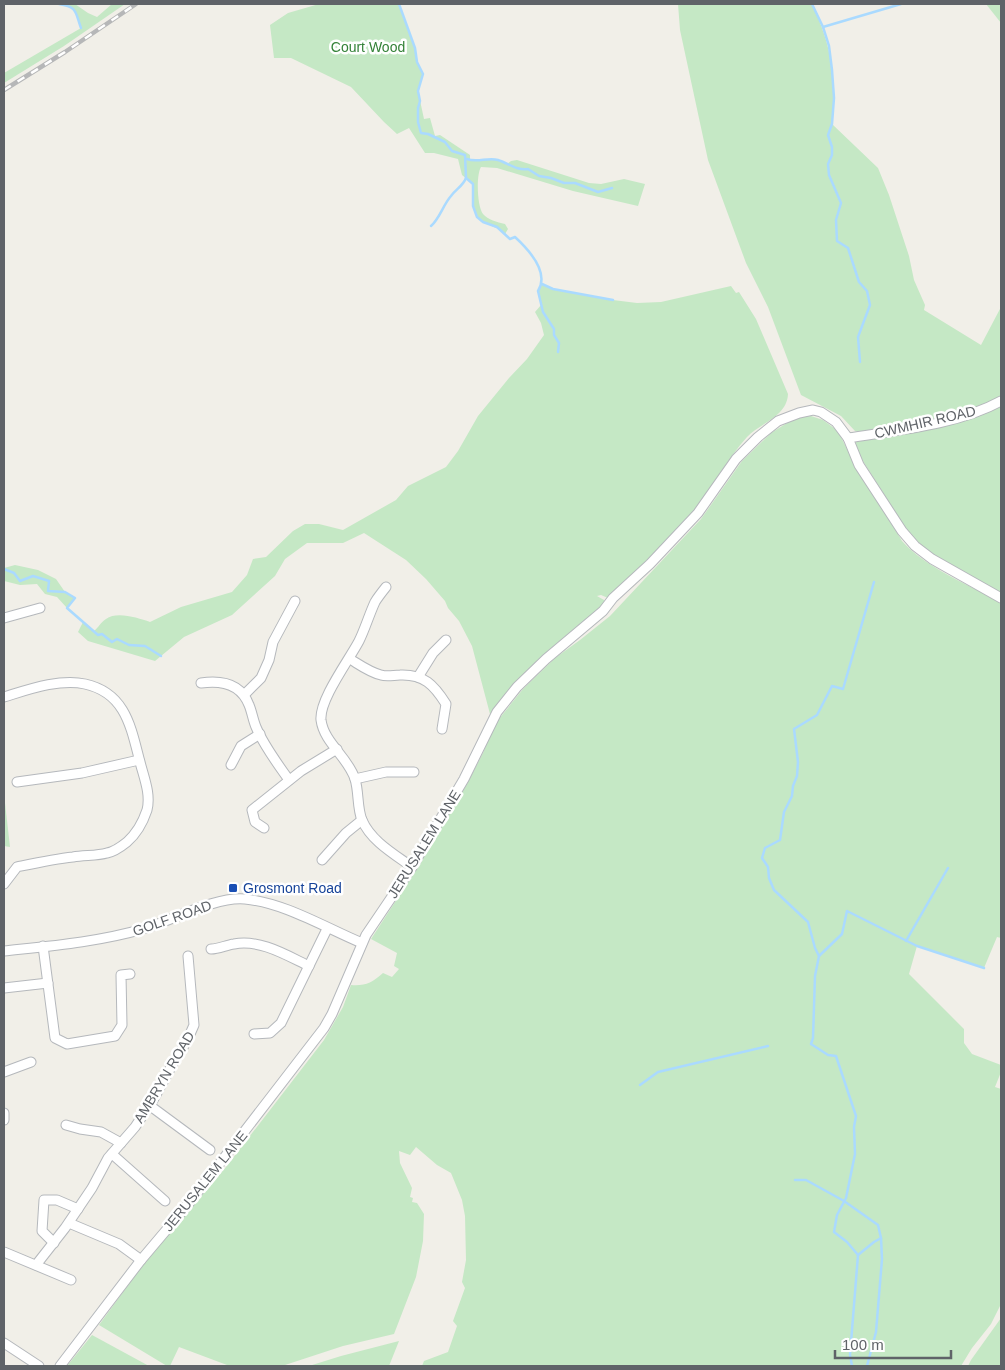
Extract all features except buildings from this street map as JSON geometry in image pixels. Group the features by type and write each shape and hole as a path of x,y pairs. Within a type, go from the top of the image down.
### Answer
{"street":[{"name":"CWMHIR ROAD","path":"848,438 947,420 976,412 1001,401"},
{"name":"JERUSALEM LANE","path":"60,1366 141,1260 190,1202 324,1028 345,987 362,943 412,867 464,778 497,712 517,687 546,659 603,611 613,598 656,557 698,513 736,459 778,421 813,410 821,412 836,422 848,438 859,465 902,531 915,546 932,559 1001,598"},
{"path":"386,587 375,601 364,631 350,658 336,679 325,703 321,719 328,737 348,764 355,779 362,820 381,844 412,867"},
{"path":"244,695 261,678 269,660 273,642 296,601"},
{"path":"4,618 40,608"},
{"path":"418,678 433,653 446,640"},
{"path":"350,658 367,670 382,676 402,675 424,678 437,690 446,704 442,729"},
{"path":"201,683 212,681 224,683 236,687 244,695 260,734 289,780"},
{"path":"4,698 36,688 65,683 85,683 102,690 116,701 127,716 148,792 147,810 140,827 126,843 108,853 71,857 17,867 7,873 4,884"},
{"path":"231,765 241,746 260,734"},
{"path":"264,828 256,822 252,810 289,780 337,749"},
{"path":"17,782 82,773 139,760"},
{"path":"355,779 386,772 414,772"},
{"path":"322,860 346,833 362,820"},
{"name":"GOLF ROAD","path":"4,951 105,938 143,929 218,902 243,898 272,904 302,915 327,929 362,943"},
{"path":"254,1034 270,1033 281,1023 327,929"},
{"path":"211,949 235,943 251,943 273,949 309,966"},
{"path":"43,946 55,1038 67,1044 115,1036 122,1025 121,976 130,974"},
{"name":"AMBRYN ROAD","path":"36,1265 78,1209 112,1154 149,1106 187,1041 194,1025 188,956"},
{"path":"4,988 48,983"},
{"path":"4,1072 31,1062"},
{"path":"149,1106 210,1150"},
{"path":"4,1113 4,1120"},
{"path":"66,1125 101,1132 121,1143"},
{"path":"112,1154 165,1201"},
{"path":"54,1243 42,1231 44,1200 57,1200 78,1209"},
{"path":"68,1223 119,1244 141,1260"},
{"path":"4,1252 71,1280"},
{"path":"4,1343 39,1366"}],"green space":[{"path":"59,4 75,4 97,17 112,4 125,4 64,46 4,83 4,73 81,28 75,11"},
{"name":"Court Wood","path":"319,4 399,4 415,48 417,62 423,74 418,91 424,119 430,118 435,136 440,135 470,155 470,161 497,159 507,164 517,160 589,183 601,184 624,179 645,184 638,206 573,191 497,168 481,167 479,171 478,198 481,210 487,218 505,224 508,229 505,234 484,222 475,210 473,184 462,175 458,159 434,153 425,153 409,128 397,134 351,87 291,58 274,58 270,25 288,13"},
{"path":"678,4 812,4 824,34 831,62 833,76 832,124 878,168 909,256 914,280 925,305 924,310 981,345 1001,307 1001,397 994,402 939,419 860,433 855,431 841,416 801,395 768,307 746,263 708,160 680,30"},
{"path":"986,4 1001,4 1001,23"},
{"path":"542,284 553,289 637,303 661,302 731,286 736,293 739,292 756,319 788,394 783,408 778,414 752,432 740,445 697,509 677,532 608,598 601,595 597,596 604,600 605,604 563,638 515,683 490,714 472,646 459,621 426,579 406,560 364,533 343,543 307,543 285,559 275,576 232,615 184,637 155,661 88,641 78,632 83,622 94,631 104,620 122,615 150,622 181,607 232,592 247,575 253,559 266,557 293,531 305,524 319,524 343,530 396,500 408,486 446,467 458,451 478,416 527,359 544,335 541,323 535,312 541,305 538,291"},
{"path":"1001,405 1001,593 926,551 910,535 854,447 856,442 901,433"},
{"path":"811,416 823,420 838,431 858,471 874,493 902,541 935,568 1001,602 1001,938 997,937 984,968 917,946 909,974 964,1029 964,1043 972,1054 1001,1065 1001,1072 995,1087 1001,1089 1001,1304 991,1324 972,1348 961,1366 422,1366 424,1361 448,1352 457,1326 453,1321 465,1288 462,1282 466,1260 465,1216 462,1200 451,1173 437,1165 416,1147 410,1155 399,1151 400,1163 412,1188 410,1197 413,1198 412,1202 417,1203 424,1214 423,1241 416,1277 394,1334 343,1346 282,1366 227,1366 179,1347 170,1366 167,1366 99,1325 145,1262 226,1167 324,1040 343,1007 351,985 368,983 383,973 392,977 399,969 394,966 397,953 371,939 410,879 467,784 483,753 494,725 523,689 555,658 610,616 701,519 742,461 771,433 795,418"},
{"path":"15,565 38,570 56,579 65,592 75,598 67,608 57,597 45,594 37,584 20,585 4,581 4,568"},
{"path":"4,794 10,847 4,846"},
{"path":"1001,1318 1001,1366 968,1366 971,1360"},
{"path":"92,1335 149,1366 67,1366"},
{"path":"399,1341 389,1366 309,1366 341,1356"}],"waterway":[{"path":"59,4 70,7 75,11 81,28"},
{"path":"399,4 415,48 417,62 423,74 418,91 420,101 418,122 421,133 428,134 445,142 452,151 465,155 466,178 473,184 473,206 477,217 483,222 497,227 510,239 515,237 536,261 541,276 541,284 538,291 543,312 554,329 554,335 559,343 558,352"},
{"path":"812,4 823,27 829,46 832,70 834,98 832,124 828,135 832,147 832,155 828,164 829,175 841,203 836,220 837,241 848,248 859,282 867,291 870,305 858,337 860,362"},
{"path":"823,27 901,4"},
{"path":"467,159 498,160 516,168 528,169 539,176 564,183 575,183 598,192 612,188"},
{"path":"431,226 448,200 466,178"},
{"path":"542,284 553,289 613,300"},
{"path":"4,569 14,573 20,581 33,576 49,581 48,591 65,592 75,598 67,608 98,635 102,634 112,642 117,639 129,645 145,646 161,656"},
{"path":"852,1366 850,1355 858,1255 847,1242 834,1232 837,1215 846,1198 855,1154 854,1127 856,1116 836,1056 828,1055 811,1044 813,1038 815,976 819,956 808,922 774,890 769,878 768,867 762,858 765,848 780,840 784,812 792,796 797,776 798,762 794,729 817,715 832,686 843,689 874,582"},
{"path":"906,941 948,868"},
{"path":"819,956 842,934 847,911 917,946 984,968"},
{"path":"640,1085 658,1072 768,1046"},
{"path":"795,1180 806,1180 844,1201 878,1225 882,1259 876,1332 867,1366"},
{"path":"858,1255 881,1238"}],"railway":[{"path":"4,90 136,4"}],"place":[{"name":"Grosmont Road","path":"233,888"}]}
